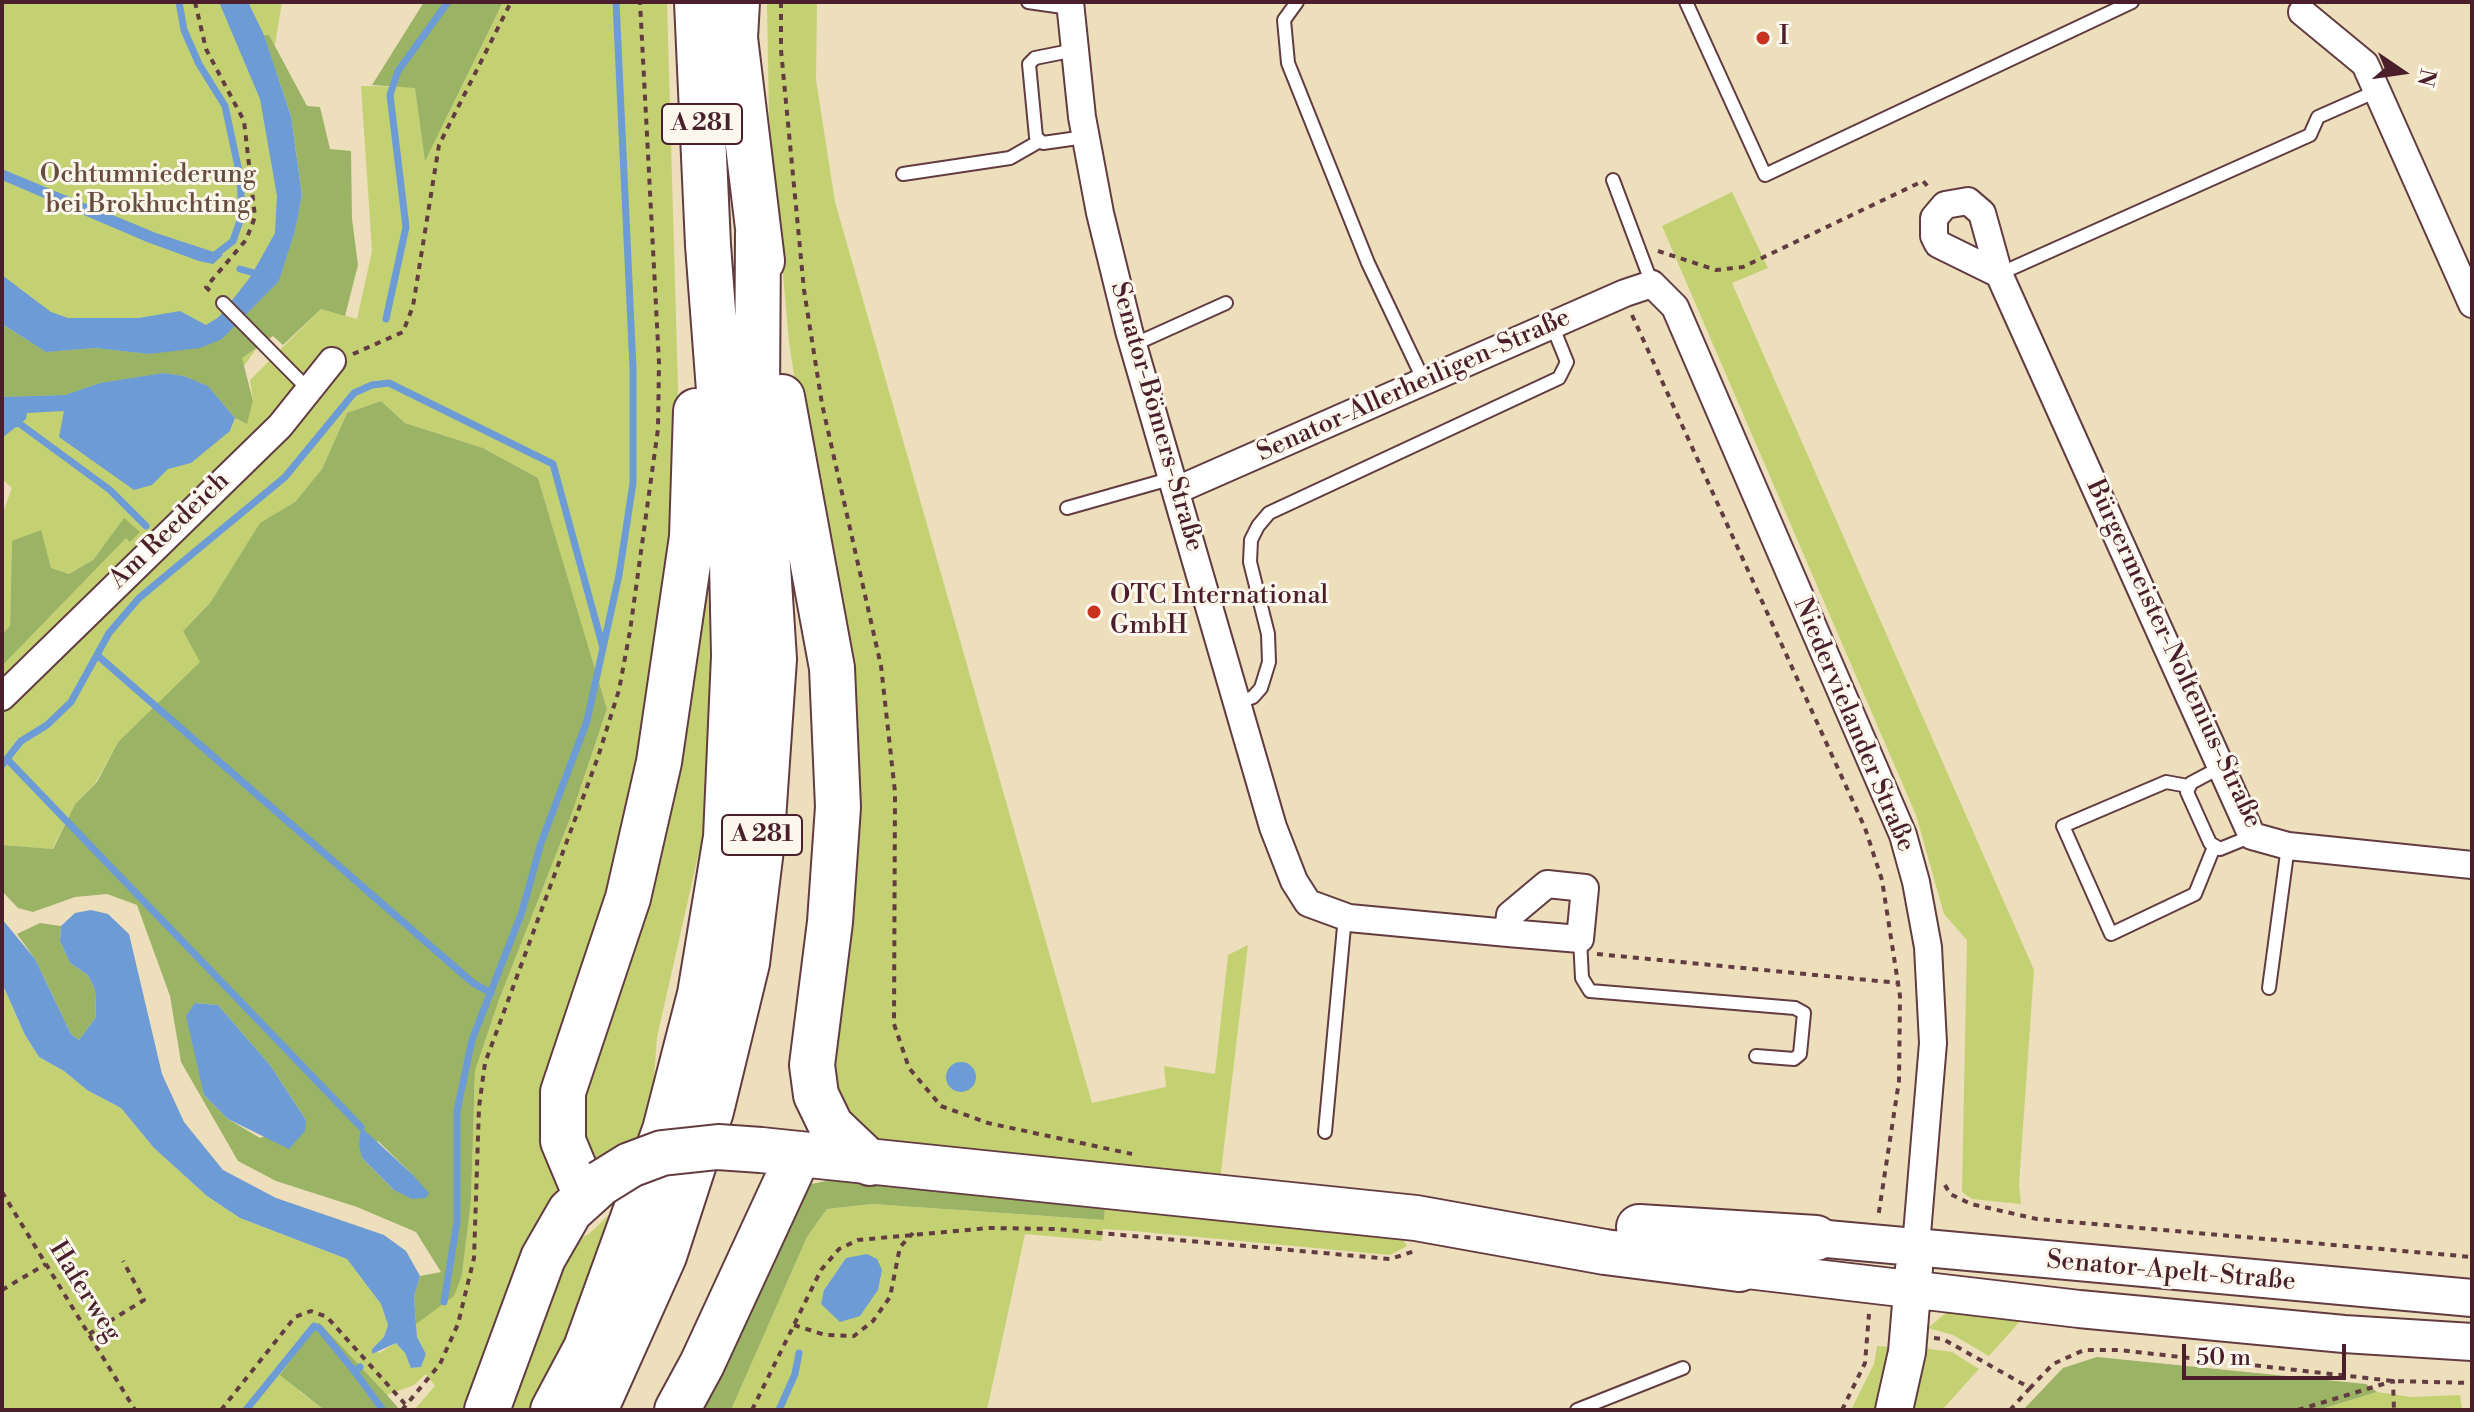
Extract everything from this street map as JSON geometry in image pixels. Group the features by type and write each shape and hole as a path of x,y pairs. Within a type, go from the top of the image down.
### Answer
{"highway":[{"name":"A 281","path":"553,1410 586,1348 665,1130 700,994 726,837 734,656 732,562 708,245 697,2"},
{"name":"A 281","path":"595,1410 664,1256 711,1111 747,963 761,849 774,659 757,397 758,234 735,38 737,2"},
{"path":"758,234 781,393 832,668 838,807 830,922 812,1065 816,1095 831,1126 870,1163"},
{"path":"594,1189 563,1141 563,1092 628,898 659,762 692,537 697,389 708,245"},
{"path":"487,1410 543,1258 558,1227 594,1189 630,1165 662,1153 718,1147 780,1152 1424,1220 1605,1252 1739,1269"},
{"path":"677,1410 702,1364 780,1152"},
{"path":"1424,1220 1559,1219 1723,1235 1816,1238"}],"street":[{"name":"Senator-Bömers-Straße","path":"1070,5 1085,137 1100,213 1133,345 1273,827 1294,881 1308,903 1345,916 1580,939"},
{"path":"2302,12 2365,64 2472,304"},
{"name":"Bürgermeister-Noltenius-Straße","path":"1945,205 1968,201 1982,213 1999,274 2252,836 2288,846 2472,865"},
{"path":"1945,205 1934,218 1934,236 1938,244 1999,274"},
{"name":"Senator-Allerheiligen-Straße","path":"1175,484 1652,284"},
{"name":"Niedervielander Straße","path":"1652,284 1675,307 1903,835 1916,882 1932,984 1933,1043 1916,1246"},
{"name":"Am Reedeich","path":"2,697 280,426 332,361"},
{"path":"1508,933 1510,915 1547,884 1572,886 1585,888 1580,939"},
{"name":"Senator-Apelt-Straße","path":"1816,1238 2472,1298"},
{"path":"1894,1410 1909,1335 1916,1246"},
{"name":"Senator-Apelt-Straße","path":"1739,1269 1913,1291 2313,1331 2472,1342"}],"lane":[{"path":"1028,2 1070,5"},
{"path":"1297,2 1284,20 1288,63 1368,263 1424,381"},
{"path":"1686,2 1765,175 2132,2"},
{"path":"1038,142 1029,64 1035,58 1075,50"},
{"path":"1999,274 2310,135 2318,117 2377,91"},
{"path":"903,174 1010,158 1038,142 1085,137"},
{"path":"1613,180 1640,245 1652,284"},
{"path":"223,303 308,389"},
{"path":"1133,345 1226,303"},
{"path":"1238,703 1253,697 1261,688 1269,662 1268,634 1250,562 1251,540 1258,526 1269,513 1559,378 1567,362 1552,325"},
{"path":"1067,508 1175,484"},
{"path":"2214,847 2195,894 2111,934 2063,826 2166,782 2188,786 2221,767"},
{"path":"2188,786 2187,792 2214,847 2220,849 2252,836"},
{"path":"2269,988 2288,846"},
{"path":"1325,1132 1345,916"},
{"path":"1580,939 1582,978 1590,991 1795,1008 1804,1013 1800,1054 1794,1059 1756,1056"},
{"path":"1577,1410 1683,1368"}],"path":[{"path":"195,2 206,49 244,121 253,177 255,217 246,240 206,287 223,303"},
{"path":"332,361 377,346 403,332 413,306 439,145 511,2"},
{"path":"221,1410 295,1317 311,1311 327,1317 403,1407 440,1364 458,1324 474,1258 479,1107 485,1063 593,770 619,690 658,429 659,363 640,2"},
{"path":"781,2 781,50 804,290 822,404 883,681 895,792 894,1024 909,1068 941,1106 988,1123 1136,1155"},
{"path":"1640,245 1716,270 1743,267 1923,181 1945,205"},
{"path":"1625,293 1636,326 1865,828 1882,880 1898,983 1899,1081 1885,1159 1876,1243"},
{"path":"1580,939 1600,956 1932,984"},
{"path":"1885,1159 1940,1179 1950,1194 1971,1204 2037,1219 2472,1257"},
{"name":"Haferweg","path":"2,1192 135,1410"},
{"path":"752,1410 821,1270 839,1249 858,1240 913,1232 1055,1229 1390,1259 1416,1251 1424,1220"},
{"path":"794,1325 825,1335 854,1336 873,1321 890,1297 900,1247 913,1232"},
{"path":"89,1334 144,1300 123,1261"},
{"path":"2,1290 46,1264"},
{"path":"1842,1410 1865,1363 1872,1286"},
{"path":"1868,1331 1943,1339 2030,1388"},
{"path":"2010,1410 2053,1364 2084,1350 2119,1350 2393,1381 2472,1383"},
{"path":"2298,1410 2393,1381"},
{"path":"2393,1381 2394,1410"}],"green space":[{"name":"Ochtumniederung bei Brokhuchting","path":"2,2 282,2 274,51 310,273 173,466 230,431 235,418 246,423 253,401 250,380 321,309 357,319 372,251 361,86 415,87 425,159 503,2 667,2 678,389 674,522 656,685 549,1158 557,1190 555,1201 470,1410 414,1410 435,1386 426,1374 414,1385 387,1395 319,1322 299,1391 324,1410 2,1410 2,983 25,1035 39,1057 64,1071 87,1090 121,1108 154,1148 207,1196 240,1218 347,1259 381,1304 388,1325 384,1337 372,1349 379,1353 396,1343 405,1353 411,1368 421,1367 426,1354 417,1337 416,1324 462,1275 471,1201 475,1071 499,1000 571,816 607,709 538,478 483,448 405,423 381,401 347,413 322,469 295,502 260,524 210,603 183,631 201,662 118,742 96,782 75,804 52,849 2,845 2,666 111,553 104,545 93,560 69,574 51,569 12,541 10,626 2,634 2,515 12,488 2,479 2,438 12,429 2,417 2,376 45,308 21,289 2,282"},
{"path":"424,2 503,2 425,161 415,88 372,85"},
{"path":"767,2 817,2 816,80 835,202 1092,1103 1166,1087 1164,1066 1215,1074 1228,955 1248,945 1220,1180 869,1140 828,1092 810,481 789,342 769,116"},
{"path":"264,35 269,35 307,106 320,107 330,149 351,151 352,219 358,265 345,316 321,309 283,345 273,336 242,358 253,401 247,424 235,418 208,386 184,376 163,373 100,383 65,395 2,397 2,324 46,352 95,348 149,354 222,339 279,281 295,231 302,195 291,116"},
{"path":"1732,192 1768,268 1732,283 2034,970 2019,1184 2021,1204 1972,1199 1962,1192 1967,940 1944,914 1916,815 1662,226"},
{"path":"381,401 405,423 483,448 538,478 607,709 571,816 499,1000 475,1071 471,1201 462,1275 454,1296 416,1324 414,1297 420,1276 441,1272 416,1232 357,1207 276,1181 238,1161 181,1062 170,996 137,905 107,894 75,897 33,912 18,908 2,891 2,845 53,849 75,804 97,782 118,742 200,662 183,631 210,603 260,523 295,502 322,469 347,413","holes":["195,1003 218,1005 270,1065 306,1120 260,1138 228,1119 204,1095","378,1141 413,1175 394,1190 362,1158"]},
{"path":"124,518 140,532 130,542 126,538 2,666 2,634 10,626 12,541 41,530 51,568 69,574 93,560"},
{"path":"708,576 711,718 706,821 657,1037 653,1090 640,1136 596,1160 579,1151 582,1073"},
{"path":"40,923 61,926 60,941 70,963 88,975 95,990 96,1017 79,1040 71,1034 35,959 17,934"},
{"path":"837,1179 1105,1204 1104,1220 872,1204 827,1209 807,1237 731,1410 704,1410 797,1192 811,1184"},
{"path":"872,1204 1103,1220 1105,1204 1400,1236 1407,1246 1390,1255 1103,1229 1102,1241 1025,1234 987,1410 731,1410 807,1237 827,1209","holes":["846,1258 881,1279 860,1316 824,1290"]},
{"path":"618,1206 599,1264 531,1410 504,1410 572,1243 589,1234"},
{"path":"1963,1310 2023,1318 1989,1356 1953,1335 1928,1328 1947,1312"},
{"path":"319,1322 400,1410 324,1410 280,1375"},
{"path":"1877,1346 1893,1347 1881,1410 1851,1410 1874,1364"},
{"path":"1923,1348 1952,1352 1979,1369 1942,1410 1911,1410"},
{"path":"2097,1357 2366,1384 2377,1392 2318,1410 2023,1410 2063,1368"},
{"path":"2377,1392 2411,1397 2460,1395 2462,1410 2318,1410"}],"water":[{"path":"219,2 248,2 264,35 291,116 302,195 295,231 279,281 222,339 200,348 149,354 95,348 46,352 2,324 2,275 51,312 68,318 139,318 180,311 206,325 219,317 251,276 275,233 277,196 260,99"},
{"path":"2,169 156,233 223,255 213,264 147,242 2,180"},
{"path":"163,373 184,376 208,386 235,418 230,431 191,463 168,469 152,485 134,490 59,437 64,411 27,413 26,419 2,438 2,397 65,395 100,383"},
{"path":"91,910 108,914 129,934 162,1074 184,1122 223,1170 276,1198 384,1235 406,1251 420,1276 414,1297 417,1337 426,1354 421,1367 411,1368 405,1353 396,1343 372,1354 372,1349 384,1337 388,1325 381,1304 347,1259 240,1218 207,1196 154,1148 121,1108 87,1090 64,1071 39,1057 25,1035 2,983 2,919 35,959 71,1034 79,1040 96,1017 95,990 88,975 70,963 60,941 61,926 75,913"},
{"path":"195,1003 218,1005 270,1065 306,1120 305,1131 289,1149 228,1119 204,1095 186,1016"},
{"path":"961,1062 972,1066 976,1077 972,1088 961,1092 950,1088 946,1077 950,1066"},
{"path":"361,1127 413,1175 429,1193 426,1198 412,1199 394,1190 362,1158 359,1144"},
{"path":"867,1254 877,1259 882,1270 878,1290 860,1316 840,1322 821,1304 824,1290 846,1258"}],"waterway":[{"path":"179,2 184,30 199,64 225,106 240,176 242,215 233,241 211,258"},
{"path":"386,319 406,227 390,95 398,71 448,2"},
{"path":"444,1302 457,1222 457,1111 472,1040 522,912 541,843 587,721 619,575 633,483 633,368 616,2"},
{"path":"240,269 261,275"},
{"path":"2,765 21,741 47,725 71,702 109,633 139,598 285,477 354,393 372,385 389,383 553,464 603,648"},
{"path":"2,422 20,424 110,490 146,526"},
{"path":"97,655 473,983 491,993"},
{"path":"7,759 361,1127"},
{"path":"246,1410 314,1326 320,1329 355,1372 360,1367"},
{"path":"779,1410 795,1374 799,1353"},
{"path":"355,1372 383,1410"}],"place":[{"name":"I","path":"1763,38"},
{"name":"OTC International GmbH","path":"1094,612"}]}
